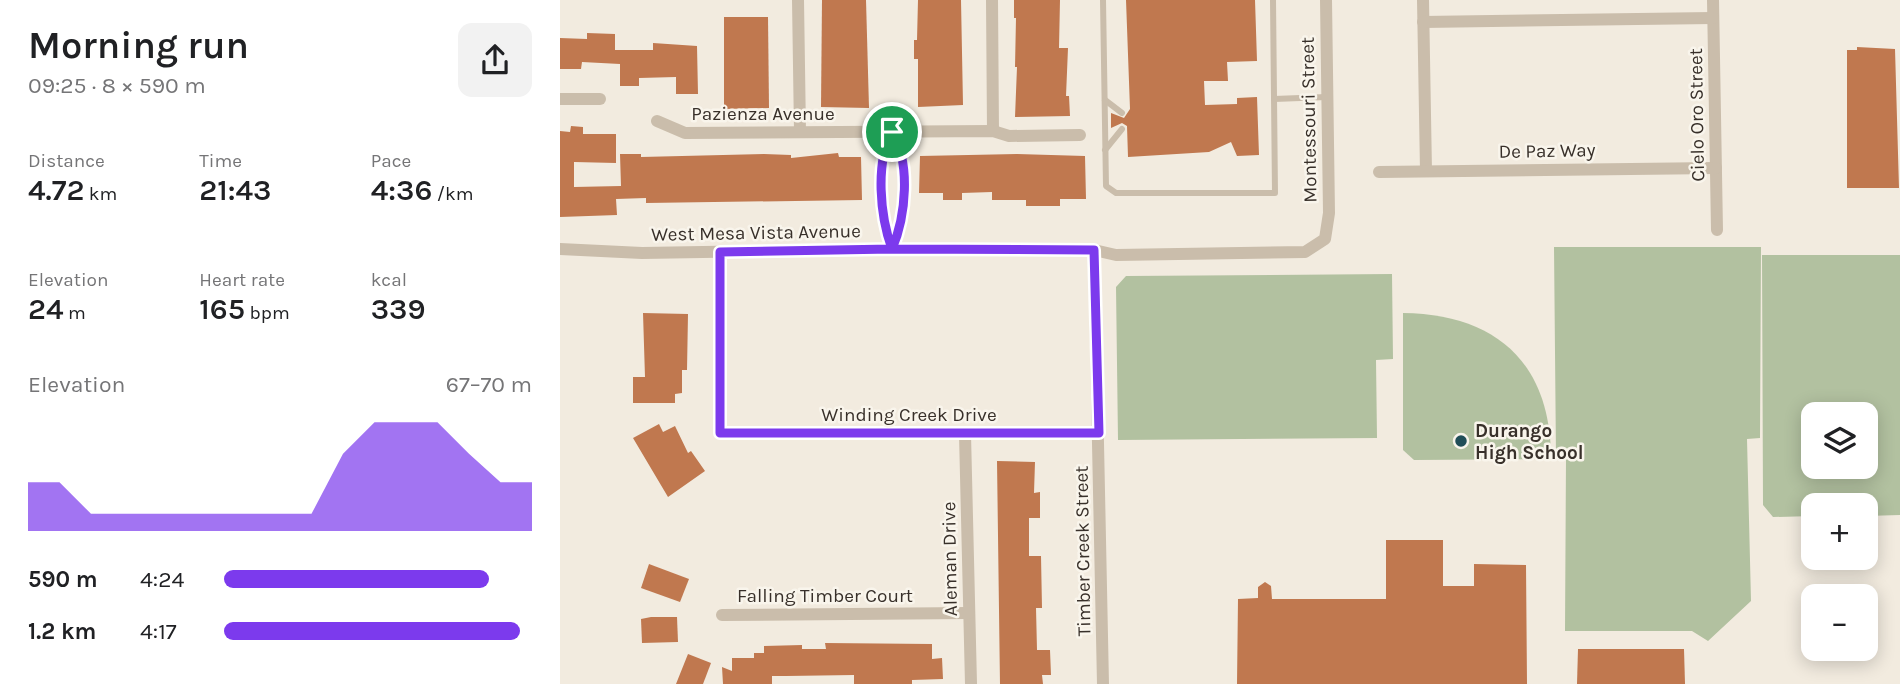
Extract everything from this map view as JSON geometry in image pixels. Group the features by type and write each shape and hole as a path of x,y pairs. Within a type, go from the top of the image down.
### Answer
{"street":[{"path":"798,0 800,132"},
{"path":"992,0 993,131"},
{"name":"Montessouri Street","path":"1325,239 1329,213 1326,0"},
{"path":"1423,0 1426,171"},
{"name":"Cielo Oro Street","path":"1713,0 1717,230"},
{"path":"1423,22 1713,19"},
{"path":"560,99 600,99"},
{"name":"Pazienza Avenue","path":"657,121 685,133 993,131 1009,136 1080,135"},
{"path":"892,132 883,149 883,225 892,249"},
{"path":"892,132 902,149 902,225 892,249"},
{"name":"De Paz Way","path":"1379,172 1716,168"},
{"name":"West Mesa Vista Avenue","path":"560,249 642,253 892,249 1094,250 1116,255 1305,252 1325,239"},
{"name":"Timber Creek Street","path":"1094,250 1103,684"},
{"name":"Winding Creek Drive","path":"720,252 720,433 1099,433"},
{"name":"Aleman Drive","path":"965,434 971,684"},
{"name":"Falling Timber Court","path":"722,615 970,613"}],"lane":[{"path":"1103,0 1106,186 1116,193 1275,193 1273,0"},
{"path":"1275,99 1327,96"},
{"path":"1105,100 1122,113"},
{"path":"1105,150 1122,129"}],"green space":[{"path":"1554,247 1761,247 1760,438 1747,439 1751,601 1708,641 1692,631 1565,631 1566,458 1556,456"},
{"path":"1762,255 1900,255 1900,515 1878,516 1878,493 1801,493 1801,516 1773,517 1763,505"},
{"path":"1392,274 1393,359 1376,360 1377,438 1118,440 1116,287 1126,276"},
{"path":"1403,313 1436,316 1465,323 1491,334 1512,350 1529,371 1541,396 1548,425 1551,459 1414,460 1403,450"}],"building":[{"path":"822,0 866,0 869,108 821,107"},
{"path":"918,0 961,0 963,105 918,107 918,59 914,59 914,40 917,40"},
{"path":"1014,0 1060,0 1059,48 1068,48 1066,96 1069,96 1070,116 1015,117 1017,67"},
{"path":"1126,0 1255,0 1257,61 1227,62 1228,81 1204,81 1205,105 1237,104 1237,98 1257,97 1259,155 1237,156 1231,142 1209,152 1128,157 1127,126 1122,123 1111,128 1111,113 1124,118 1130,109"},
{"path":"724,17 768,17 769,108 724,109"},
{"path":"587,33 615,34 615,50 653,50 653,43 697,46 698,94 676,94 676,77 639,78 639,86 620,86 620,64 582,62 581,69 560,69 560,38 587,39"},
{"path":"1857,47 1895,49 1899,188 1847,188 1847,50 1857,50"},
{"path":"571,126 583,127 583,134 616,134 616,163 574,162 574,187 621,186 620,154 641,154 641,157 764,154 791,155 791,158 838,153 839,157 861,157 862,200 646,203 646,198 616,199 617,215 560,217 560,131 570,132"},
{"path":"920,156 1085,156 1086,199 1060,199 1060,206 1026,206 1026,200 992,200 992,192 962,193 962,200 943,200 943,193 919,193"},
{"path":"643,313 688,314 687,370 682,370 682,393 675,394 675,403 633,403 633,377 645,377"},
{"path":"659,424 663,432 675,426 688,453 691,451 705,471 668,497 633,438"},
{"path":"997,461 1035,462 1034,493 1040,492 1040,518 1029,518 1029,556 1041,556 1042,608 1036,608 1037,650 1050,650 1051,675 1042,675 1043,684 1000,684"},
{"path":"1386,540 1443,540 1443,586 1474,586 1474,564 1526,565 1527,684 1237,684 1238,599 1258,598 1258,587 1265,582 1271,586 1272,599 1386,599"},
{"path":"649,564 689,579 680,602 641,588"},
{"path":"677,617 678,642 642,643 641,619"},
{"path":"825,643 932,644 932,659 942,658 943,679 912,680 912,684 854,684 854,675 772,676 772,684 723,684 722,667 732,671 732,658 754,658 754,653 764,653 764,646 802,645 802,649 826,649"},
{"path":"1578,649 1684,649 1685,684 1577,684"},
{"path":"688,654 711,663 703,684 676,684"}],"place":[{"name":"Durango High School","path":"1461,441"}],"route":[{"path":"892,132 883,149 883,225 892,249 720,252 720,433 1099,433 1094,250 892,249 902,225 902,149 892,132"}]}
